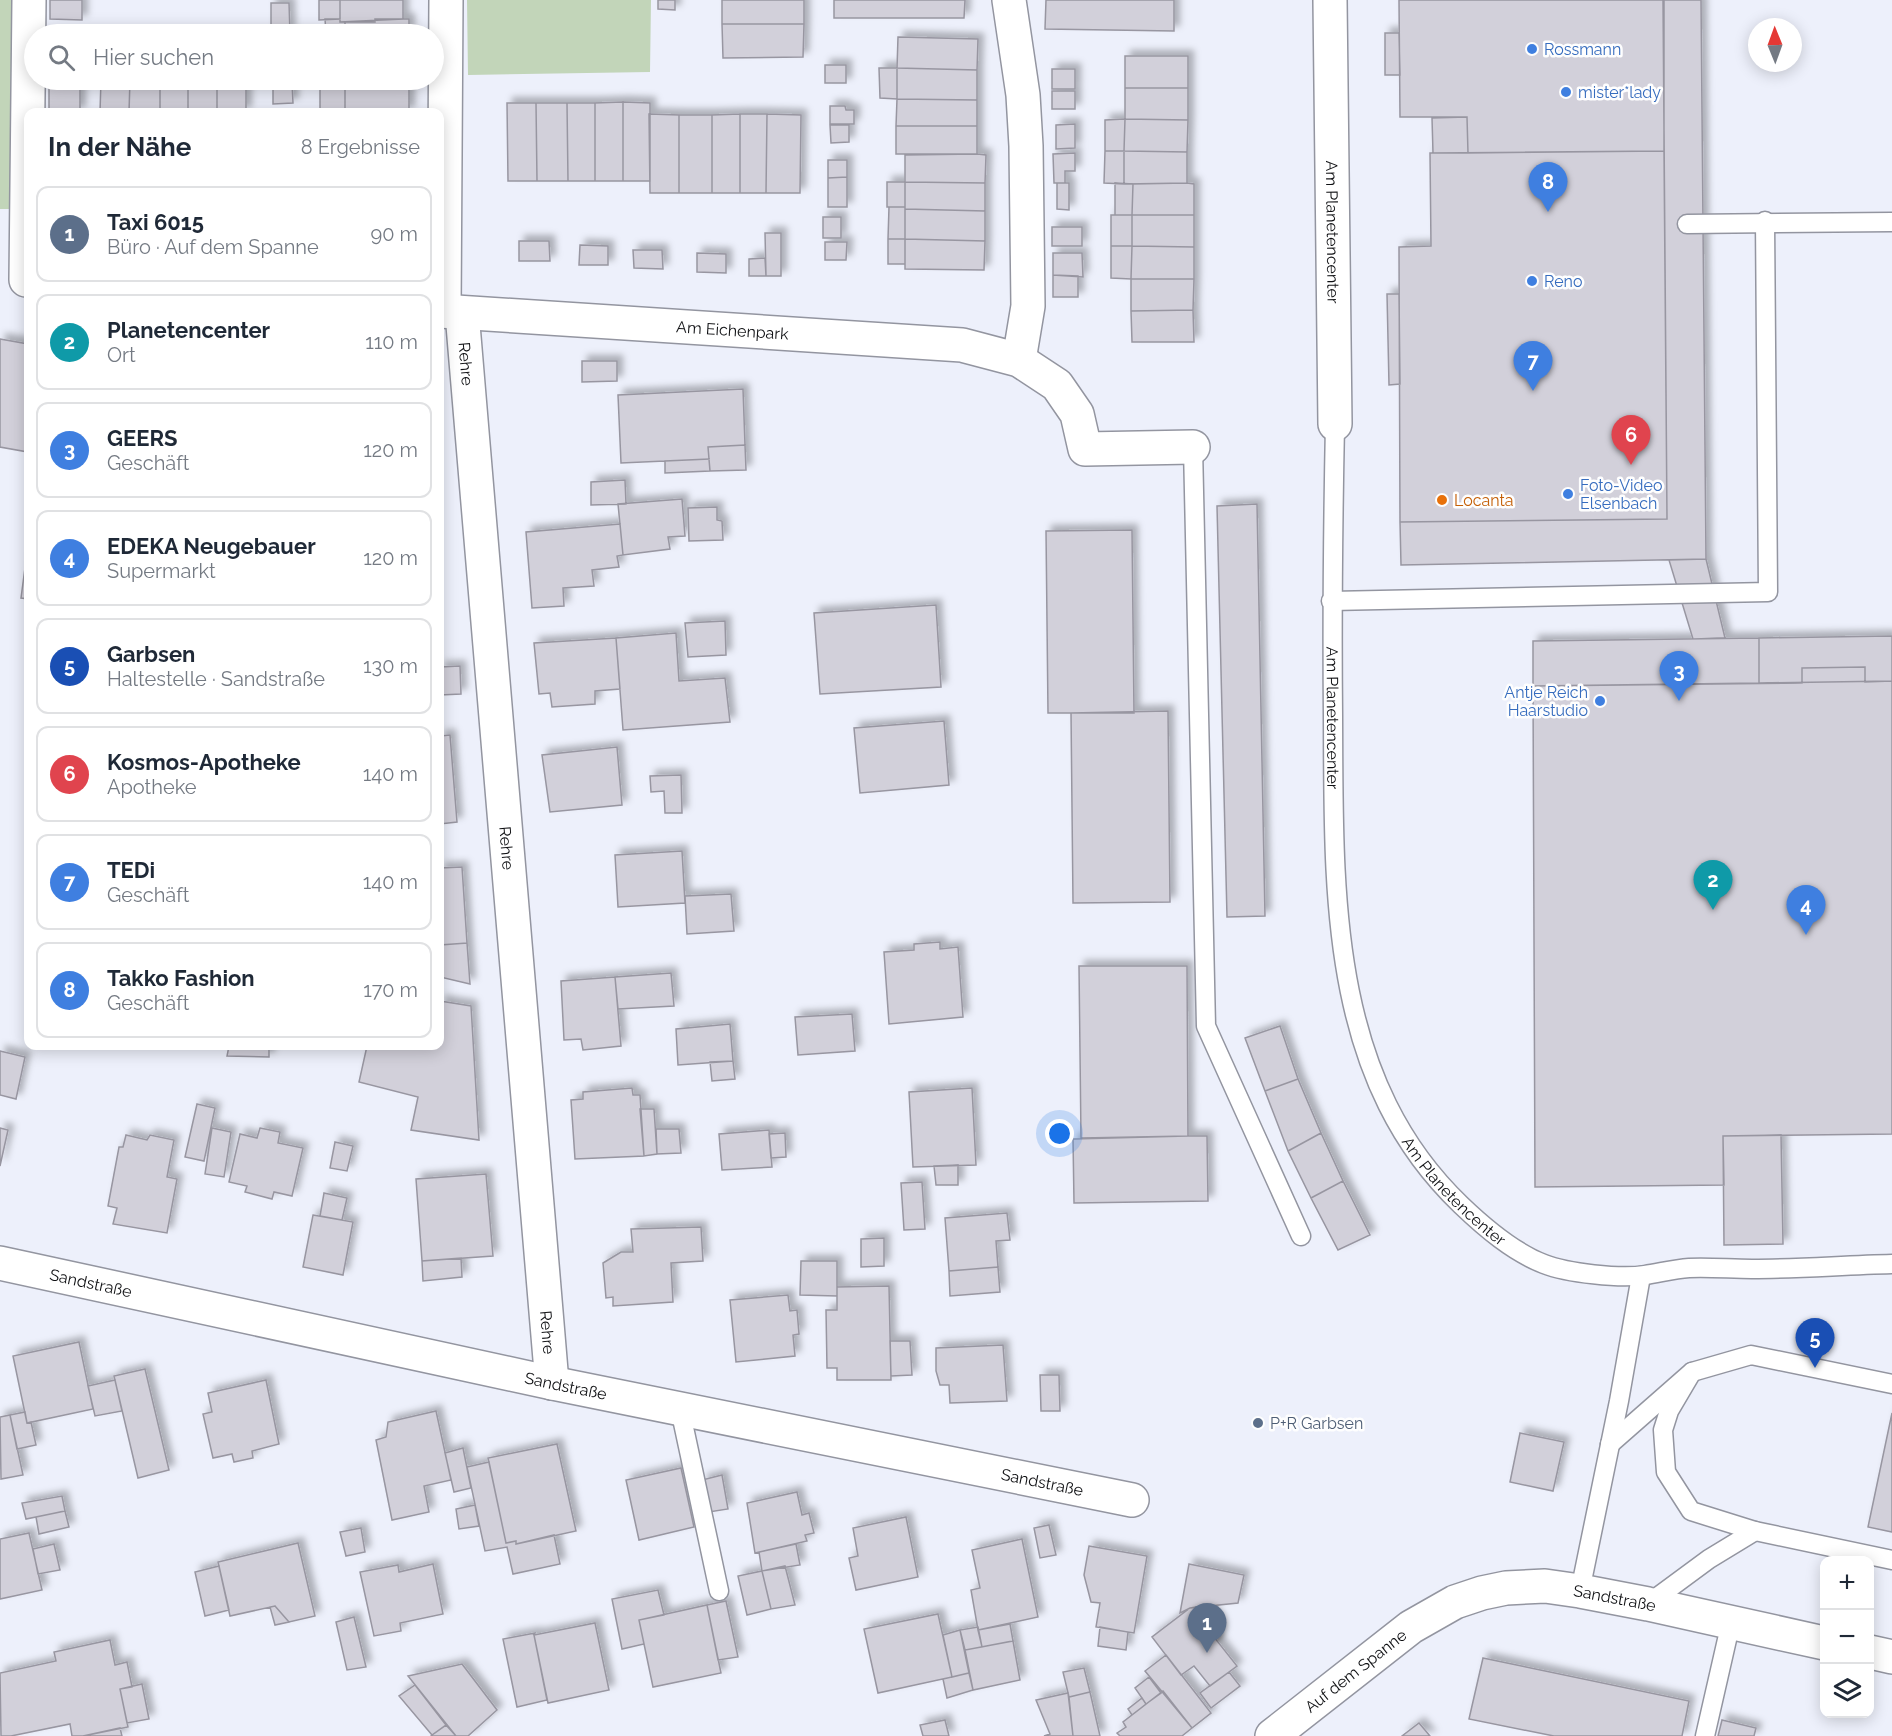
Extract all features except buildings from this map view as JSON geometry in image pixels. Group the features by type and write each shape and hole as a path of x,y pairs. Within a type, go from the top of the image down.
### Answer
{"street":[{"path":"29,0 30,24"},
{"path":"446,0 448,311"},
{"path":"1009,0 1023,95 1026,146 1028,306 1019,360"},
{"name":"Am Planetencenter","path":"1330,0 1335,424"},
{"path":"29,108 30,90"},
{"path":"18,280 24,184"},
{"name":"Am Eichenpark","path":"448,311 962,345 1019,360 1057,385 1077,414 1085,449 1193,447"},
{"name":"Rehre","path":"448,311 552,1383"},
{"name":"Sandstraße","path":"0,1263 552,1383 1132,1500"},
{"name":"Sandstraße","path":"1411,1627 1455,1602 1482,1593 1506,1588 1545,1586 1648,1604 1820,1642"},
{"name":"Auf dem Spanne","path":"1272,1736 1411,1627"},
{"path":"1874,1653 1892,1657"}],"lane":[{"path":"1687,224 1765,221 1892,222"},
{"path":"1331,602 1768,592 1765,221"},
{"name":"Am Planetencenter","path":"1335,424 1331,602 1333,788 1340,928 1343,962 1350,993 1374,1077 1392,1116 1424,1164 1472,1216 1511,1247 1545,1264 1591,1273 1641,1276 1687,1268 1755,1269 1892,1264"},
{"path":"1193,447 1206,1026 1301,1236"},
{"path":"1580,1591 1641,1276"},
{"path":"1610,1444 1692,1372 1751,1355 1892,1384"},
{"path":"1692,1372 1669,1411 1663,1430 1666,1472 1691,1511 1755,1531 1892,1560"},
{"path":"680,1409 719,1590"},
{"path":"1648,1604 1709,1558 1755,1531"},
{"path":"1705,1736 1731,1622"}],"green space":[{"path":"0,0 18,0 12,209 0,209"},
{"path":"467,0 651,0 650,72 468,75"}],"place":[{"name":"Rossmann","path":"1532,49"},
{"name":"mister*lady","path":"1566,92"},
{"name":"Takko Fashion","path":"1548,212"},
{"name":"Reno","path":"1532,281"},
{"name":"TEDi","path":"1533,391"},
{"name":"Kosmos-Apotheke","path":"1631,465"},
{"name":"Foto-Video Elsenbach","path":"1568,494"},
{"name":"Locanta","path":"1442,500"},
{"name":"Antje Reich Haarstudio","path":"1600,701"},
{"name":"GEERS","path":"1679,701"},
{"name":"Planetencenter","path":"1713,910"},
{"name":"EDEKA Neugebauer","path":"1806,935"},
{"name":"Garbsen","path":"1815,1368"},
{"name":"P+R Garbsen","path":"1258,1423"},
{"name":"Taxi 6015","path":"1207,1653"}]}
